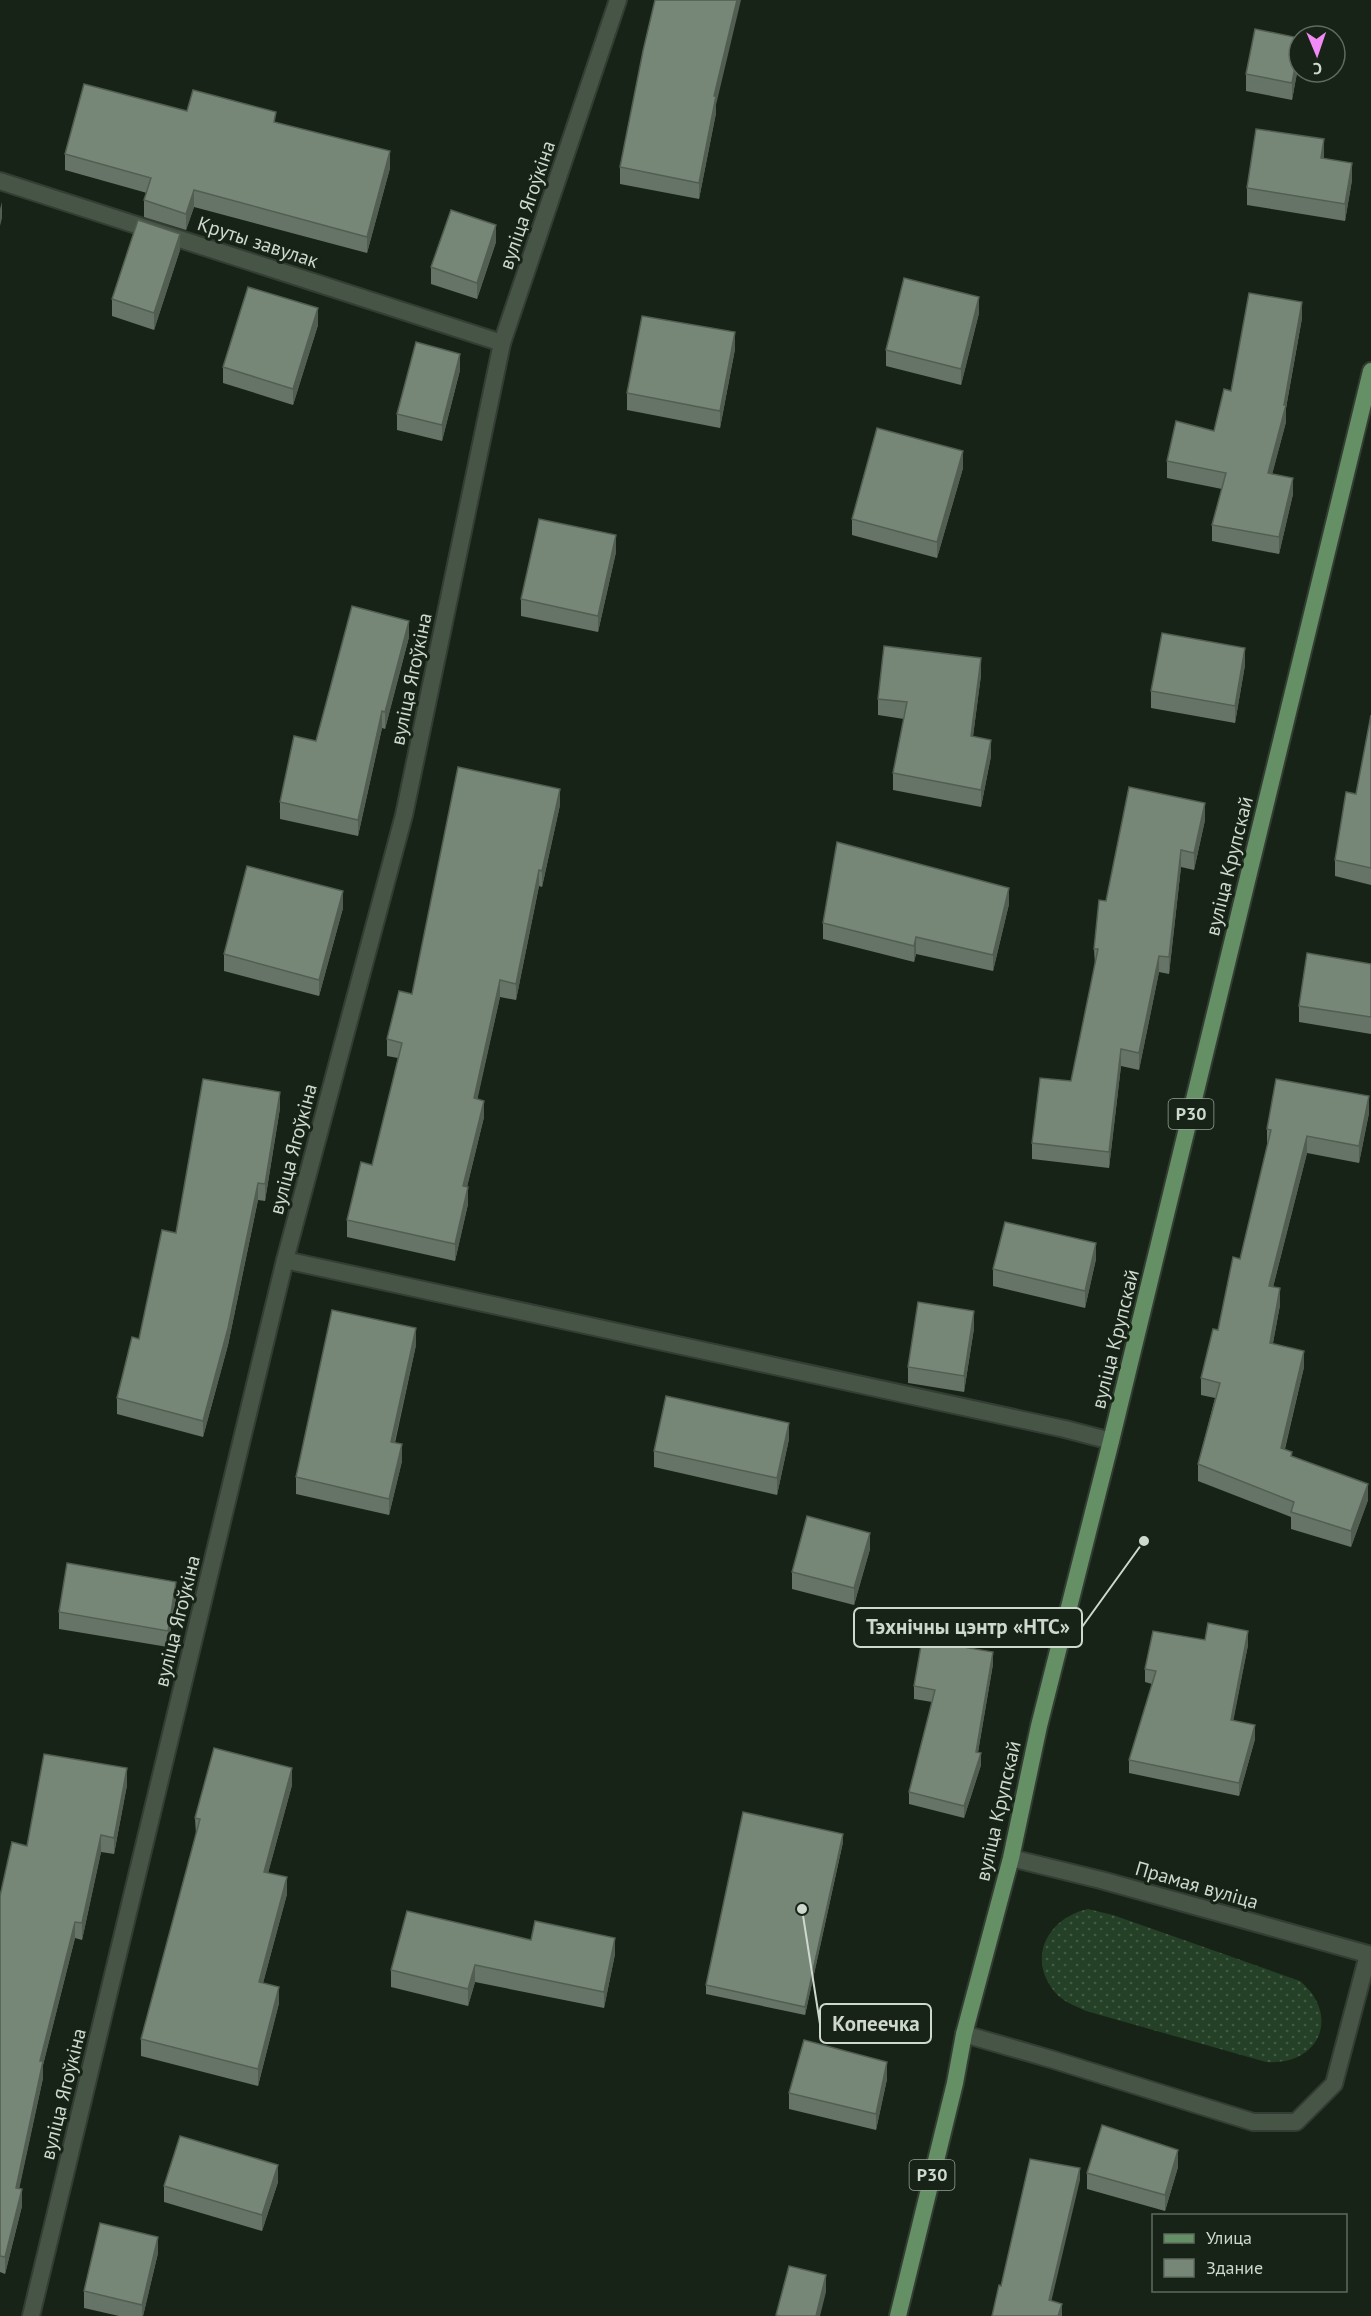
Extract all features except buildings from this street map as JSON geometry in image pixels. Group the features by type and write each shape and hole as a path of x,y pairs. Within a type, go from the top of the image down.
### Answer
{"main road":[{"name":"вуліца Крупскай","path":"898,2316 955,2083 964,2034 1011,1858 1039,1726 1111,1441 1371,371"}],"street":[{"name":"вуліца Ягоўкіна","path":"31,2316 285,1260 404,815 502,343 618,0"},
{"name":"Круты завулак","path":"0,181 502,343"},
{"path":"285,1260 1053,1426 1111,1441"},
{"name":"Прамая вуліца","path":"1011,1858 1112,1883 1370,1956"},
{"path":"964,2034 1253,2122 1296,2122 1334,2084 1370,1956"}],"green space":[{"path":"1088,1909 1113,1915 1300,1981 1313,1994 1320,2009 1319,2036 1300,2056 1285,2061 1266,2062 1086,2011 1067,2002 1054,1992 1044,1974 1043,1949 1047,1938 1063,1920"}],"place":[{"name":"Тэхнічны цэнтр «НТС»","path":"1144,1541"},
{"name":"Копеечка","path":"802,1909"}]}
